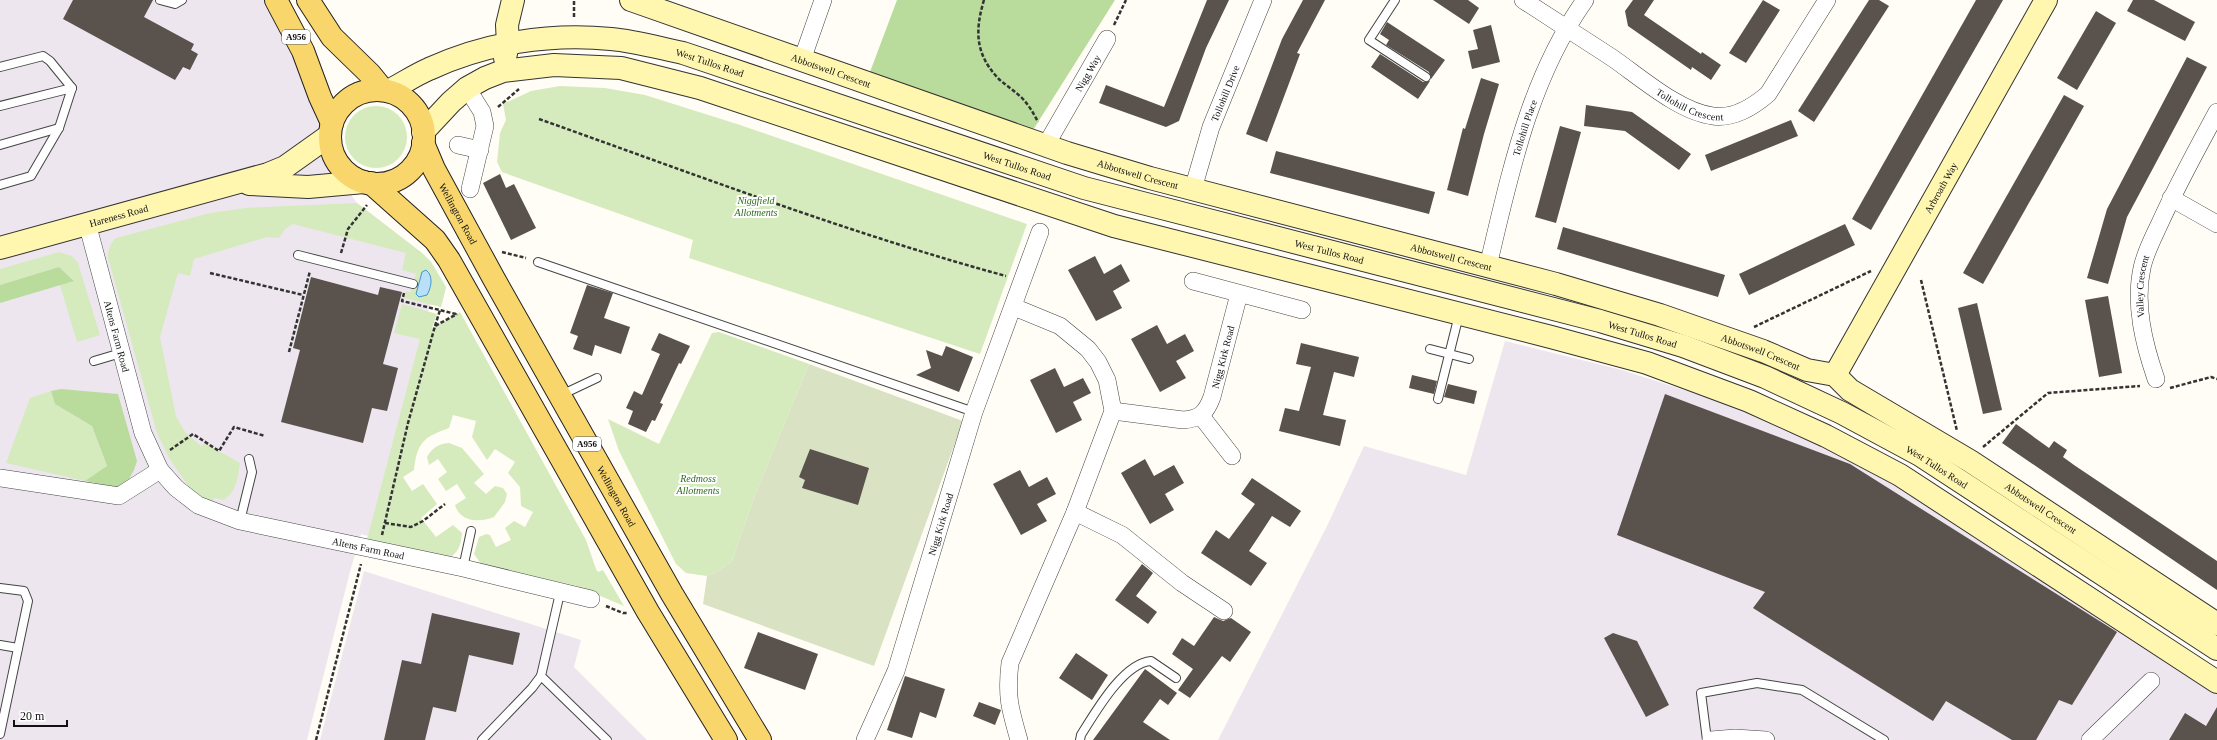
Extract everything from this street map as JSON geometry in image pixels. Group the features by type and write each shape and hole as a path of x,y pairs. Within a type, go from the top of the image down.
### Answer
{"main road":[{"name":"A956","path":"276,0 303,51 331,129 333,151 339,164 366,189 435,240 474,305 648,612 726,740"},
{"name":"A956","path":"308,0 332,37 386,90 402,97 412,106 420,118 423,137"},
{"path":"503,71 508,44 507,25 513,0"},
{"name":"Abbotswell Crescent","path":"631,0 1043,144 1150,178 1488,266 1660,315 1729,339 1807,370 1835,375 1850,390 1966,458 2217,624"},
{"name":"Arbroath Way","path":"1835,375 2046,0"},
{"name":"West Tullos Road","path":"386,90 428,69 449,61 508,44 549,37 611,39 683,53 1084,188 1600,321 1683,346 1772,380 1842,413 1920,455 2217,649"},
{"path":"366,189 395,180 406,174 414,165 423,137 451,102 467,88 485,78 503,71 554,65 620,68 656,75 843,135 1114,226 1459,315 1551,337 1647,364 1749,401 1826,436 1900,475 2217,682"},
{"path":"331,129 339,109 351,97 366,91 386,90"},
{"name":"Hareness Road","path":"0,248 268,174 285,167 331,129"},
{"name":"Wellington Road","path":"423,137 434,169 494,279 684,615 760,740"},
{"name":"Hareness Road","path":"237,183 366,189"}],"street":[{"path":"802,60 823,0"},
{"name":"Tollohill Drive","path":"1192,189 1211,127 1263,0"},
{"name":"Tollohill Crescent","path":"1524,0 1567,30 1692,110 1714,117 1729,115 1758,103 1768,94 1827,0"},
{"name":"Tollohill Place","path":"1488,266 1522,131 1548,62 1585,0"},
{"name":"Nigg Way","path":"1043,144 1107,39"},
{"path":"467,88 485,119 480,150 470,189"},
{"name":"Valley Crescent","path":"2156,386 2146,350 2141,322 2142,269 2148,249 2172,198 2217,112"},
{"path":"458,145 480,150"},
{"path":"2172,198 2217,224"},
{"name":"Altens Farm Road","path":"87,223 143,433 157,465 176,488 198,505 240,521 463,568 560,593 591,599"},
{"name":"Nigg Kirk Road","path":"865,740 896,671 974,412 1014,307 1021,283 1040,232"},
{"path":"1193,281 1302,310"},
{"name":"Nigg Kirk Road","path":"1201,416 1208,409 1212,397 1239,294"},
{"path":"1014,307 1060,326 1088,349 1098,362 1107,380 1112,411 1075,512 1010,663 1008,704 1019,740"},
{"path":"1112,411 1183,420 1193,420 1201,416 1232,456"},
{"path":"0,478 119,496 157,465"},
{"path":"1075,512 1122,535 1182,583 1224,611"},
{"path":"2090,740 2150,681"},
{"path":"1711,740 1735,738 1766,740"}],"lane":[{"path":"160,0 176,4 182,0"},
{"path":"1395,0 1369,40 1426,77"},
{"path":"0,67 43,56 50,61 72,88"},
{"path":"0,106 72,88"},
{"path":"0,185 31,176 59,128 72,88"},
{"path":"0,145 59,128"},
{"path":"298,255 414,284"},
{"path":"538,262 974,412"},
{"path":"1438,399 1459,315"},
{"path":"1430,349 1469,359"},
{"path":"94,361 121,353"},
{"path":"560,395 597,378"},
{"path":"240,521 252,472 249,459"},
{"path":"463,568 471,531"},
{"path":"0,588 24,591 28,601 18,648 4,697 0,734"},
{"path":"482,740 532,688 541,676 560,593"},
{"path":"0,645 18,648"},
{"path":"1080,740 1081,735 1104,697 1134,667 1144,661 1151,660 1176,678"},
{"path":"541,676 607,740"},
{"path":"1707,740 1701,692 1757,683 1802,690 1884,740"}],"path":[{"path":"984,0 978,19 978,47 997,78 1018,94 1032,111 1040,126 1043,144"},
{"path":"1107,39 1126,0"},
{"path":"485,119 520,89"},
{"path":"539,119 736,189 950,260 1008,277 1021,283"},
{"path":"338,265 348,229 367,205 366,189"},
{"path":"367,205 371,208"},
{"path":"494,279 506,269 498,251 538,262"},
{"path":"1729,339 1874,270 1890,278"},
{"path":"289,352 310,271 316,272"},
{"path":"210,273 303,296"},
{"path":"1921,280 1966,458 1980,449 2048,393 2156,386 2211,377 2217,379"},
{"path":"435,326 474,305"},
{"path":"316,740 365,548 381,541 408,423 440,310"},
{"path":"157,465 193,434 218,451 234,427 265,436"},
{"path":"385,523 411,527 423,521 445,504"},
{"path":"591,599 623,613 648,612"}],"shaded area":[{"path":"0,0 276,0 332,123 317,147 357,203 422,253 431,262 446,287 441,307 430,304 368,536 361,534 351,568 307,740 0,740"},
{"path":"1505,341 1622,370 1743,409 1845,455 1993,543 2217,692 2217,740 1218,740 1328,524 1364,446 1466,475"},
{"path":"364,571 581,640 574,667 647,740 320,740"}],"green space":[{"path":"897,0 1115,0 1033,130 870,72"},
{"name":"Niggfield Allotments","path":"560,86 605,88 645,95 737,124 1027,224 980,354 689,258 693,240 502,172 497,162 500,133 506,120 503,104 531,91"},
{"path":"376,106 388,108 398,115 405,125 407,137 405,149 398,159 388,166 376,168 364,166 354,159 347,149 345,137 347,125 354,115 364,108"},
{"path":"357,203 422,253 431,262 446,287 441,307 404,298 406,291 411,292 416,274 402,270 406,253 293,224 285,229 279,238 267,237 194,259 190,276 178,273 160,337 176,416 185,432 201,446 205,443 240,463 236,483 232,492 224,500 214,498 212,502 205,500 188,486 169,458 157,433 108,258 111,244 116,238 210,213 245,208"},
{"path":"59,252 72,256 78,263 100,335 77,342 60,285 74,280 59,267 0,285 0,269"},
{"path":"59,267 74,281 0,303 0,285"},
{"path":"402,304 437,314 432,328 460,312 586,540 596,569 598,572 603,570 624,606 577,586 481,564 474,554 479,537 486,534 490,535 496,547 511,540 505,528 514,521 525,527 533,512 521,506 520,487 508,473 515,462 495,449 487,460 472,437 476,421 453,415 449,428 433,434 423,442 417,453 414,470 403,477 412,491 423,484 437,504 421,518 436,537 453,525 462,533 456,552 451,557 367,539 420,339 394,333"},
{"name":"Redmoss Allotments","path":"719,332 809,364 755,495 732,561 718,571 707,576 686,573 676,564 619,451 608,419 659,444 712,333"},
{"path":"809,364 963,421 874,666 703,604 707,576 718,571 732,561 755,495"},
{"path":"61,389 118,394 137,461 129,479 117,487 85,481 107,466 92,426 55,404 51,391"},
{"path":"51,391 55,404 92,426 107,467 85,481 6,463 30,398"},
{"path":"449,443 462,448 484,474 474,483 486,494 495,486 503,488 507,494 505,502 494,517 482,520 471,520 461,515 457,511 455,505 466,498 457,484 446,491 438,479 447,472 438,459 429,465 427,457 431,451 439,445"}],"water":[{"path":"426,270 430,275 431,286 427,295 419,297 416,294 422,272"}],"building":[{"path":"73,0 153,0 144,17 194,44 191,50 198,54 190,70 183,67 175,80 63,19"},
{"path":"1207,0 1229,0 1206,48 1179,121 1166,127 1099,103 1106,85 1164,107"},
{"path":"1303,0 1325,0 1297,53 1300,54 1267,142 1246,134 1282,39"},
{"path":"1433,0 1468,0 1479,8 1469,24"},
{"path":"1633,0 1654,0 1644,15 1701,54 1702,52 1721,65 1711,80 1692,67 1691,70 1628,26 1625,11"},
{"path":"1763,0 1780,10 1746,63 1729,53"},
{"path":"1869,0 1879,0 1889,6 1814,122 1798,111"},
{"path":"1976,0 2003,0 1871,230 1852,219"},
{"path":"2133,0 2154,0 2195,22 2185,41 2127,11"},
{"path":"2096,11 2116,23 2077,90 2057,78"},
{"path":"1387,22 1445,60 1431,79 1429,72 1386,45 1389,40 1380,34"},
{"path":"1491,25 1500,62 1472,69 1468,51 1478,49 1473,30"},
{"path":"1380,54 1423,82 1430,81 1418,99 1371,67"},
{"path":"2187,57 2207,67 2127,217 2108,284 2087,278 2107,209"},
{"path":"1481,78 1499,84 1468,196 1447,190 1463,128 1465,129"},
{"path":"2064,95 2084,106 1983,284 1963,273"},
{"path":"1586,105 1632,112 1691,154 1679,170 1625,131 1584,126"},
{"path":"1791,120 1798,136 1711,171 1705,155"},
{"path":"1560,126 1581,132 1556,223 1535,217"},
{"path":"1276,151 1435,192 1429,214 1270,173"},
{"path":"500,174 506,188 514,184 536,228 511,240 483,183"},
{"path":"1845,224 1855,245 1749,295 1739,274"},
{"path":"1563,227 1725,275 1718,297 1557,249"},
{"path":"1095,256 1104,274 1121,264 1130,281 1113,291 1122,308 1096,321 1068,270"},
{"path":"311,277 378,295 380,287 402,292 383,364 398,368 387,411 372,408 363,443 281,422 300,350 293,348"},
{"path":"587,285 613,293 604,318 630,327 621,354 595,345 592,356 573,349 578,336 570,333"},
{"path":"2108,296 2122,373 2099,377 2085,300"},
{"path":"1977,303 2002,410 1983,414 1958,308"},
{"path":"1157,325 1167,344 1185,334 1194,351 1176,361 1186,378 1160,392 1131,339"},
{"path":"659,333 690,346 681,364 679,363 660,403 663,404 655,421 652,420 646,432 628,424 633,411 626,408 634,391 642,395 660,354 651,350"},
{"path":"1301,343 1359,357 1354,377 1334,372 1323,415 1346,420 1340,446 1279,431 1285,408 1299,411 1311,367 1296,364"},
{"path":"946,346 973,357 959,392 916,375 931,368 926,350 942,356"},
{"path":"1055,368 1064,387 1083,378 1091,393 1073,402 1082,420 1056,433 1030,380"},
{"path":"1412,375 1437,381 1434,394 1409,388"},
{"path":"1448,384 1477,391 1474,404 1444,397"},
{"path":"1665,394 1850,464 2117,632 2072,705 2059,700 2036,740 2012,740 1946,701 1933,721 1753,608 1765,592 1617,535"},
{"path":"2016,424 2049,448 2054,441 2067,450 2063,457 2217,561 2217,590 2002,443"},
{"path":"810,449 869,468 858,505 802,488 805,480 799,477"},
{"path":"1145,459 1154,476 1174,465 1184,483 1165,494 1174,510 1150,524 1121,473"},
{"path":"1020,470 1029,487 1047,477 1056,494 1037,504 1047,521 1021,535 993,484"},
{"path":"1252,478 1301,511 1290,527 1272,516 1249,551 1267,563 1251,586 1201,553 1216,530 1229,539 1255,504 1241,494"},
{"path":"1142,564 1153,573 1136,596 1157,612 1148,624 1115,600"},
{"path":"432,613 520,633 513,665 469,655 456,712 433,707 425,740 384,740 402,660 421,664"},
{"path":"1214,617 1223,621 1231,618 1251,632 1230,662 1222,656 1190,698 1178,690 1193,669 1172,654 1182,638 1194,646"},
{"path":"758,632 818,654 805,690 744,668"},
{"path":"1613,633 1637,641 1669,705 1646,717 1604,638"},
{"path":"1076,653 1108,675 1092,700 1059,678"},
{"path":"1145,669 1177,693 1168,705 1160,699 1143,722 1170,740 1093,740"},
{"path":"905,676 945,689 936,718 920,712 912,738 887,730"},
{"path":"979,702 1001,710 995,725 973,716"},
{"path":"2217,707 2217,740 2169,740 2185,713 2206,726"}]}
